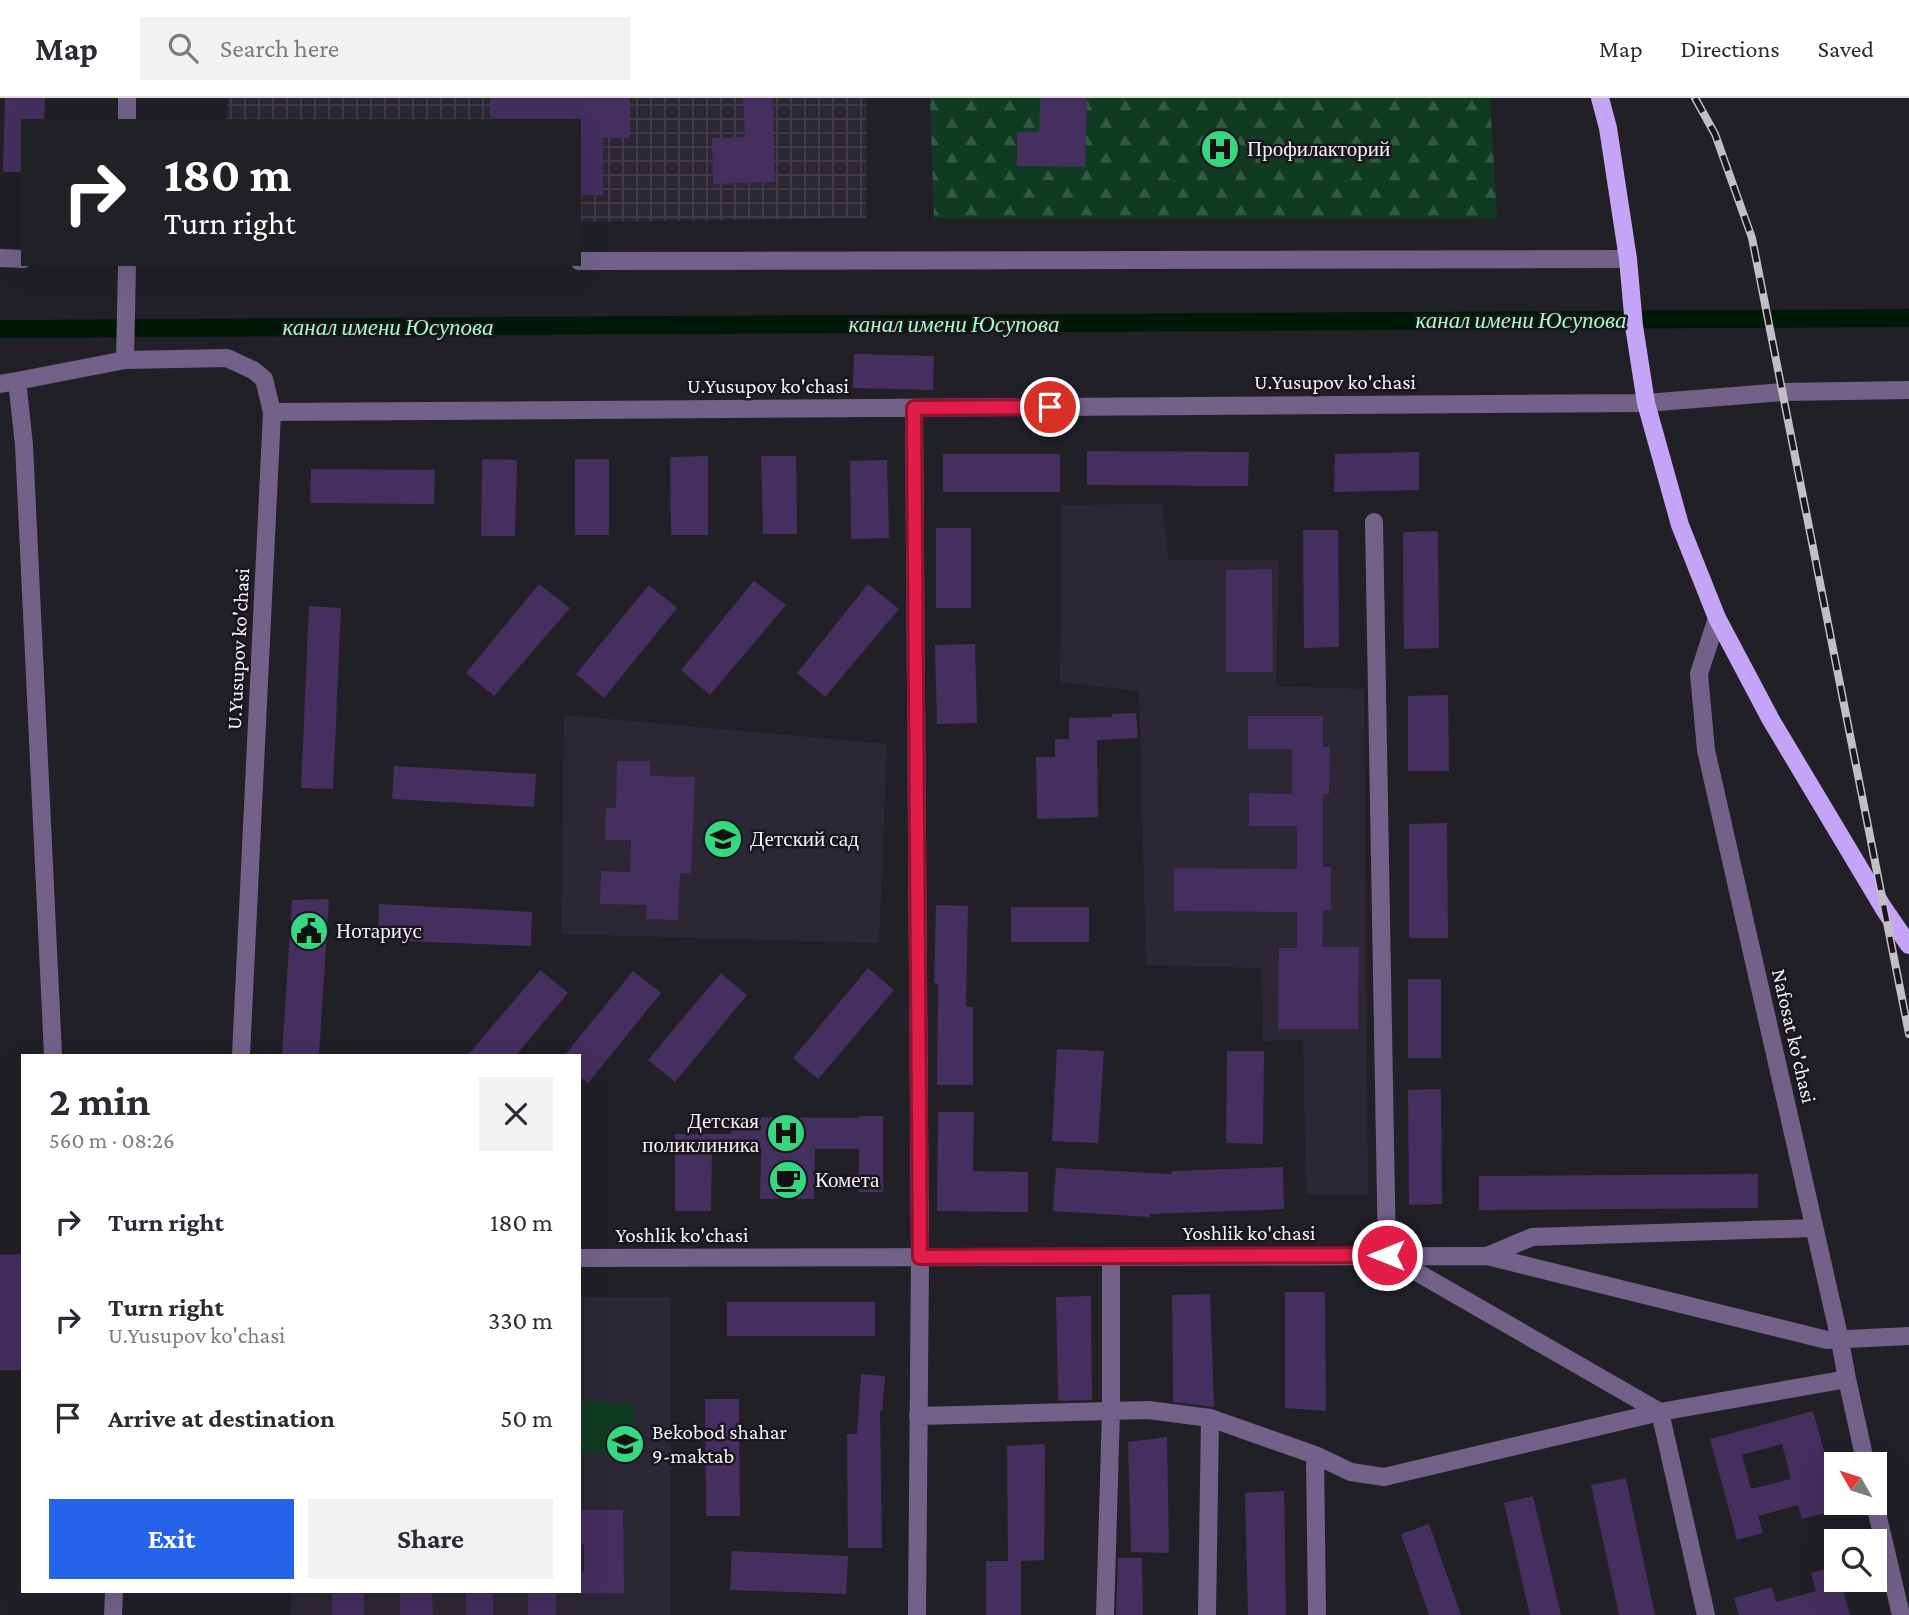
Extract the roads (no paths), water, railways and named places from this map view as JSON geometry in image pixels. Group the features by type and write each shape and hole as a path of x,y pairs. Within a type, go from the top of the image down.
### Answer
{"main road":[{"path":"1600,98 1608,128 1628,260 1634,326 1646,403 1680,525 1717,618 1771,720 1884,909 1909,945"}],"street":[{"path":"127,98 127,119"},
{"path":"0,258 21,259"},
{"path":"581,261 1628,260"},
{"path":"125,352 127,266"},
{"path":"53,1054 24,445 9,382 125,352 227,358 253,370 264,379 272,412"},
{"name":"U.Yusupov ko'chasi","path":"241,1054 272,412 1646,403 1782,392 1909,390"},
{"path":"914,408 920,1257 917,1615"},
{"path":"1374,522 1387,1255 1660,1412 1706,1615"},
{"name":"Nafosat ko'chasi","path":"1717,618 1699,674 1706,750 1863,1452"},
{"path":"1487,1256 1532,1237 1814,1228"},
{"path":"1105,1615 1111,1411 1111,1256"},
{"name":"Yoshlik ko'chasi","path":"581,1258 1487,1256 1827,1340 1909,1336"},
{"path":"918,1416 1147,1410 1210,1418 1315,1455 1351,1472 1384,1477 1660,1412 1847,1379"},
{"path":"1207,1615 1210,1418"},
{"path":"1315,1455 1317,1615"},
{"path":"1878,1516 1901,1615"},
{"path":"113,1615 114,1593"}],"waterway":[{"name":"канал имени Юсупова","path":"0,329 1909,318"}],"railway":[{"path":"1695,98 1715,134 1752,238 1909,1034"}],"place":[{"name":"Профилакторий","path":"1220,149"},
{"name":"Детский сад","path":"723,839"},
{"name":"Нотариус","path":"309,931"},
{"name":"Детская поликлиника","path":"786,1133"},
{"name":"Комета","path":"788,1180"},
{"name":"Bekobod shahar 9-maktab","path":"625,1444"}]}
